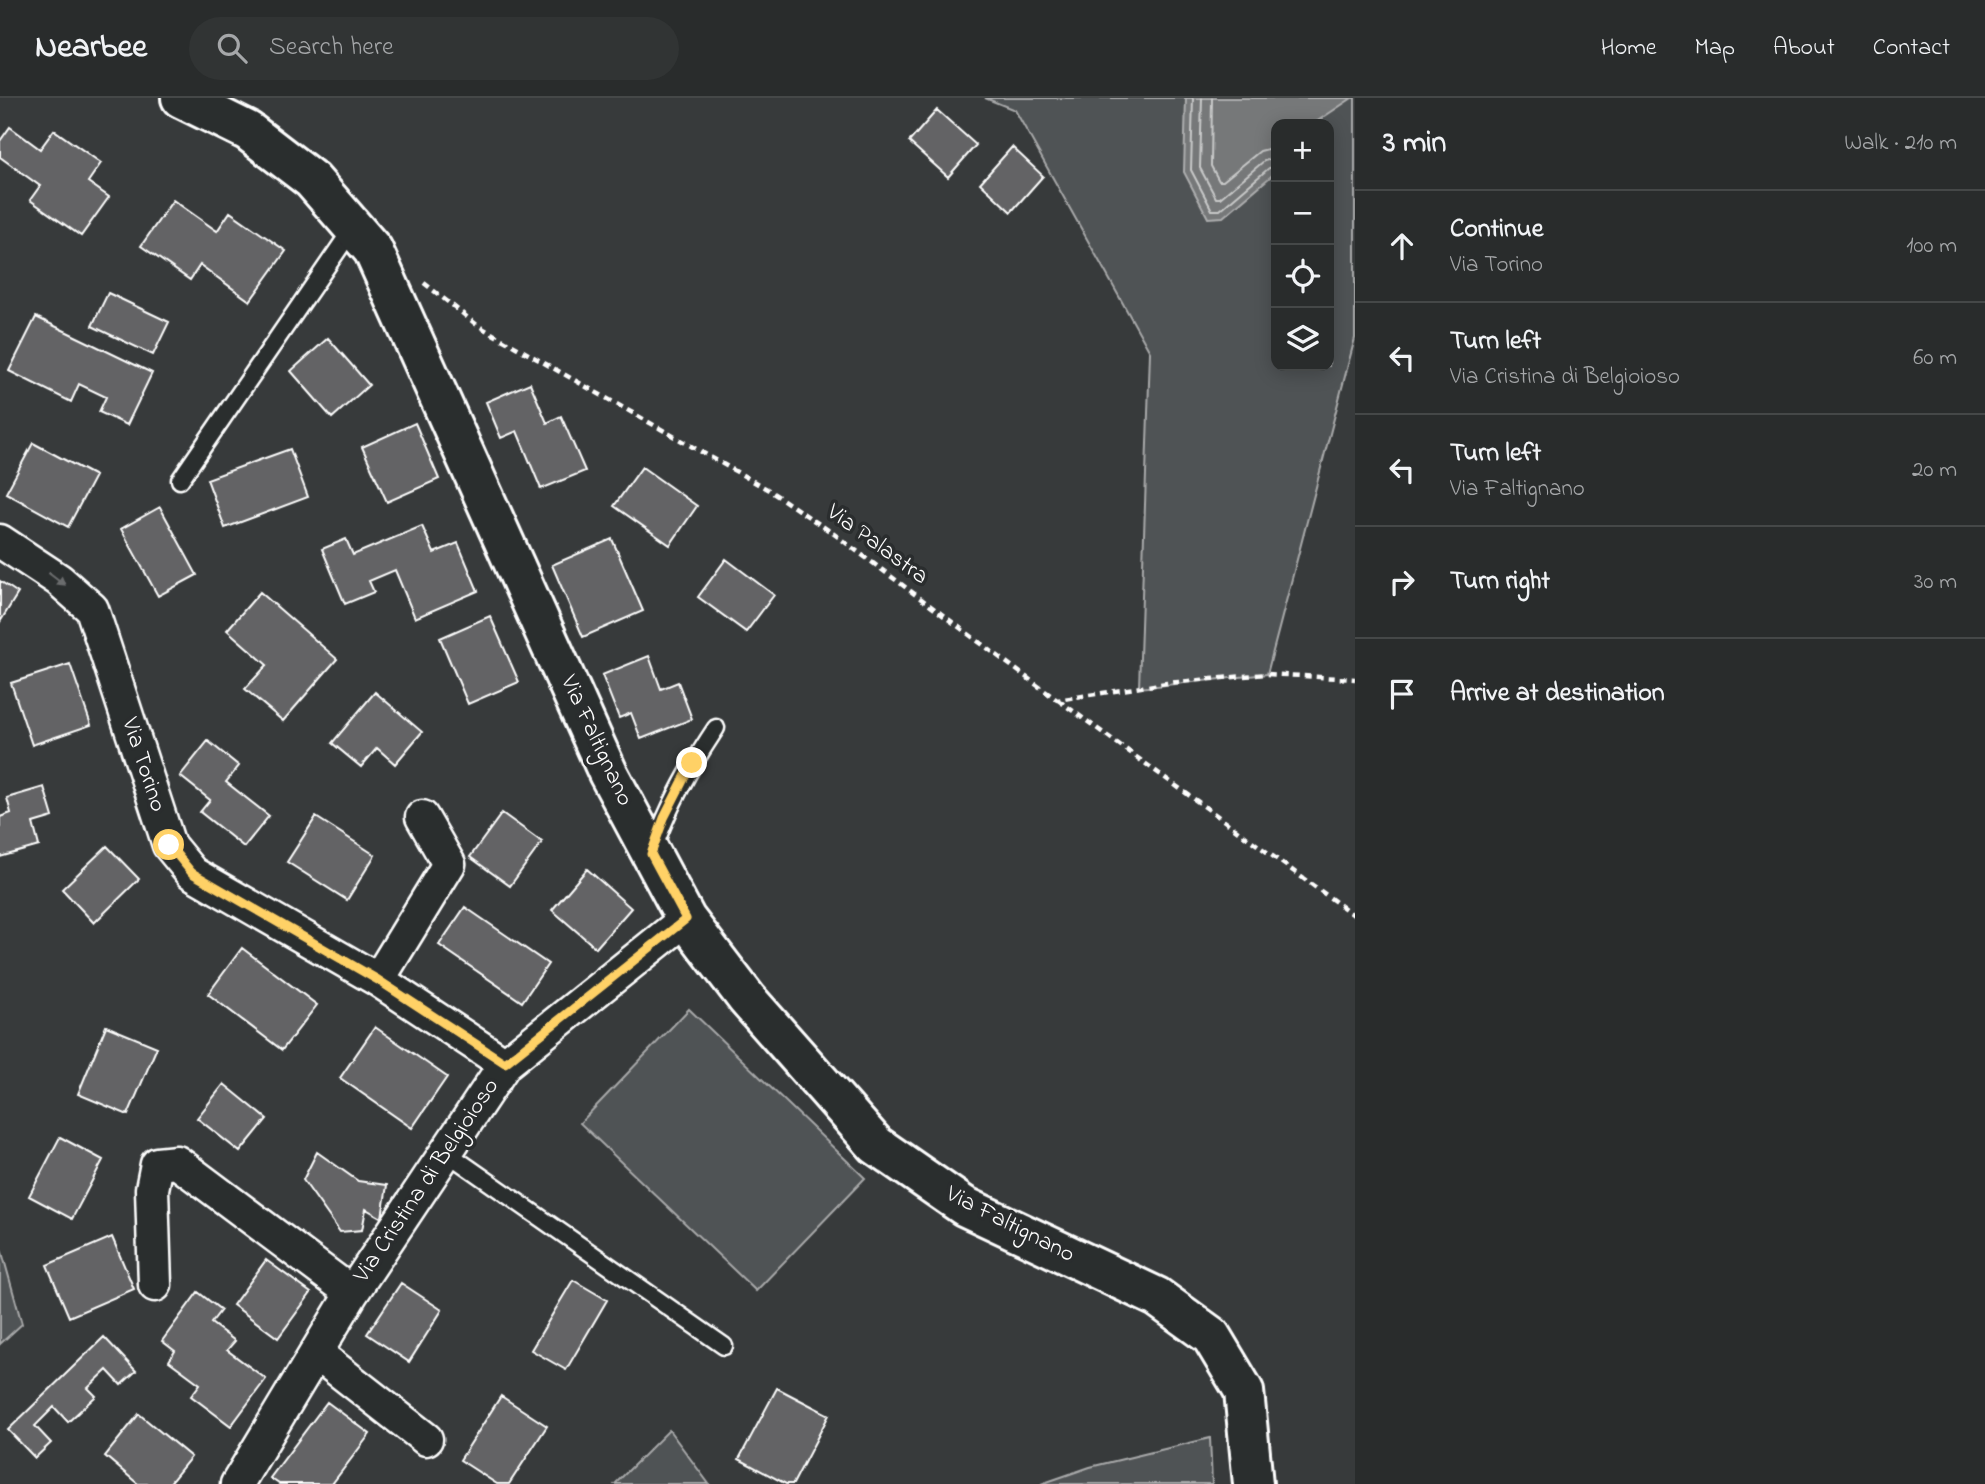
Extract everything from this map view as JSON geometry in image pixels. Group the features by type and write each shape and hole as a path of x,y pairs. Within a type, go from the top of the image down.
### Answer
{"street":[{"name":"Via Faltignano","path":"181,98 247,131 312,180 373,250 608,773 686,919 747,999 876,1145 964,1206 1157,1297 1211,1336 1244,1391 1253,1484"},
{"name":"Via Torino","path":"0,541 59,580 92,609 169,845 192,873 378,980 505,1063"},
{"path":"378,980 449,864 422,817"},
{"name":"Via Cristina di Belgioioso","path":"237,1484 352,1293 505,1063 686,919"},
{"path":"155,1285 152,1189 157,1164 177,1162 352,1293"},
{"path":"316,1353 426,1439"}],"lane":[{"path":"180,480 354,227"},
{"path":"651,854 692,763 716,728"},
{"path":"446,1152 724,1346"}],"path":[{"name":"Via Palastra","path":"414,275 477,325 767,489 834,534 1355,916"},
{"path":"1057,700 1167,683 1267,674 1355,679"}],"shaded area":[{"path":"985,98 1355,98 1355,338 1267,674 1139,688 1150,352 1015,110"},
{"path":"689,1009 865,1178 756,1291 580,1123"},
{"path":"0,1245 22,1324 0,1344"},
{"path":"669,1430 709,1484 615,1484"},
{"path":"1210,1438 1212,1484 1041,1484 1090,1467"}],"water":[{"path":"1186,98 1352,98 1320,119 1271,119 1271,176 1223,217 1208,218 1184,172"}],"building":[{"path":"937,110 976,145 948,177 909,142"},
{"path":"10,127 40,149 54,130 101,163 88,182 109,197 81,236 30,200 40,186 0,157 0,141"},
{"path":"1012,147 1043,176 1011,212 980,183"},
{"path":"173,200 217,231 230,212 286,251 250,301 200,265 190,280 141,246"},
{"path":"108,293 169,322 153,355 92,326"},
{"path":"36,317 152,373 127,425 99,412 106,397 79,384 71,402 9,371"},
{"path":"328,338 369,385 332,418 291,371"},
{"path":"530,383 547,423 561,416 585,471 541,489 517,431 501,438 486,402"},
{"path":"415,423 439,479 387,502 362,447"},
{"path":"33,443 95,476 68,527 6,493"},
{"path":"290,449 308,497 225,528 207,479"},
{"path":"642,467 697,506 670,545 614,506"},
{"path":"160,507 197,575 158,596 121,529"},
{"path":"422,526 434,553 458,543 478,591 415,618 395,570 369,581 374,592 345,604 322,549 346,539 353,555"},
{"path":"612,539 643,611 583,637 552,565"},
{"path":"726,559 774,595 746,632 698,597"},
{"path":"0,581 18,593 0,622"},
{"path":"260,592 337,659 283,721 245,689 267,665 227,630"},
{"path":"490,616 519,682 468,704 440,638"},
{"path":"649,656 661,689 678,682 692,719 641,739 631,713 619,718 602,675"},
{"path":"70,664 91,725 32,745 11,683"},
{"path":"375,692 422,732 395,764 377,748 361,767 332,743"},
{"path":"208,741 239,766 226,782 269,816 244,847 200,812 210,800 180,776"},
{"path":"44,787 53,817 33,823 39,846 0,857 0,817 11,813 7,798"},
{"path":"502,813 542,842 510,886 470,857"},
{"path":"316,817 375,855 347,900 287,862"},
{"path":"107,846 139,879 94,923 62,889"},
{"path":"587,869 631,908 596,948 552,910"},
{"path":"465,907 548,964 522,1002 439,945"},
{"path":"242,948 317,1005 282,1050 208,994"},
{"path":"106,1026 157,1047 128,1115 78,1094"},
{"path":"375,1027 447,1077 412,1128 340,1078"},
{"path":"224,1084 267,1119 240,1152 197,1118"},
{"path":"60,1137 103,1160 72,1219 29,1196"},
{"path":"317,1152 358,1181 387,1185 382,1218 366,1209 362,1230 340,1232 303,1180"},
{"path":"112,1237 134,1289 69,1317 47,1265"},
{"path":"266,1260 311,1293 278,1338 233,1305"},
{"path":"573,1280 607,1300 566,1370 531,1350"},
{"path":"401,1283 442,1310 409,1362 367,1334"},
{"path":"198,1292 221,1310 211,1323 235,1341 227,1350 266,1379 231,1426 191,1396 200,1384 169,1361 175,1351 162,1341"},
{"path":"104,1337 136,1371 121,1385 107,1370 88,1388 96,1396 68,1422 54,1407 35,1426 51,1443 35,1458 8,1430"},
{"path":"777,1388 829,1415 793,1484 786,1484 739,1459"},
{"path":"501,1396 547,1426 509,1484 497,1484 460,1460"},
{"path":"327,1402 370,1434 332,1484 279,1484 270,1478"},
{"path":"139,1414 191,1457 169,1484 138,1484 105,1456"}],"route":[{"path":"169,845 192,873 378,980 505,1063 686,919 651,854 664,818 692,763"}]}
